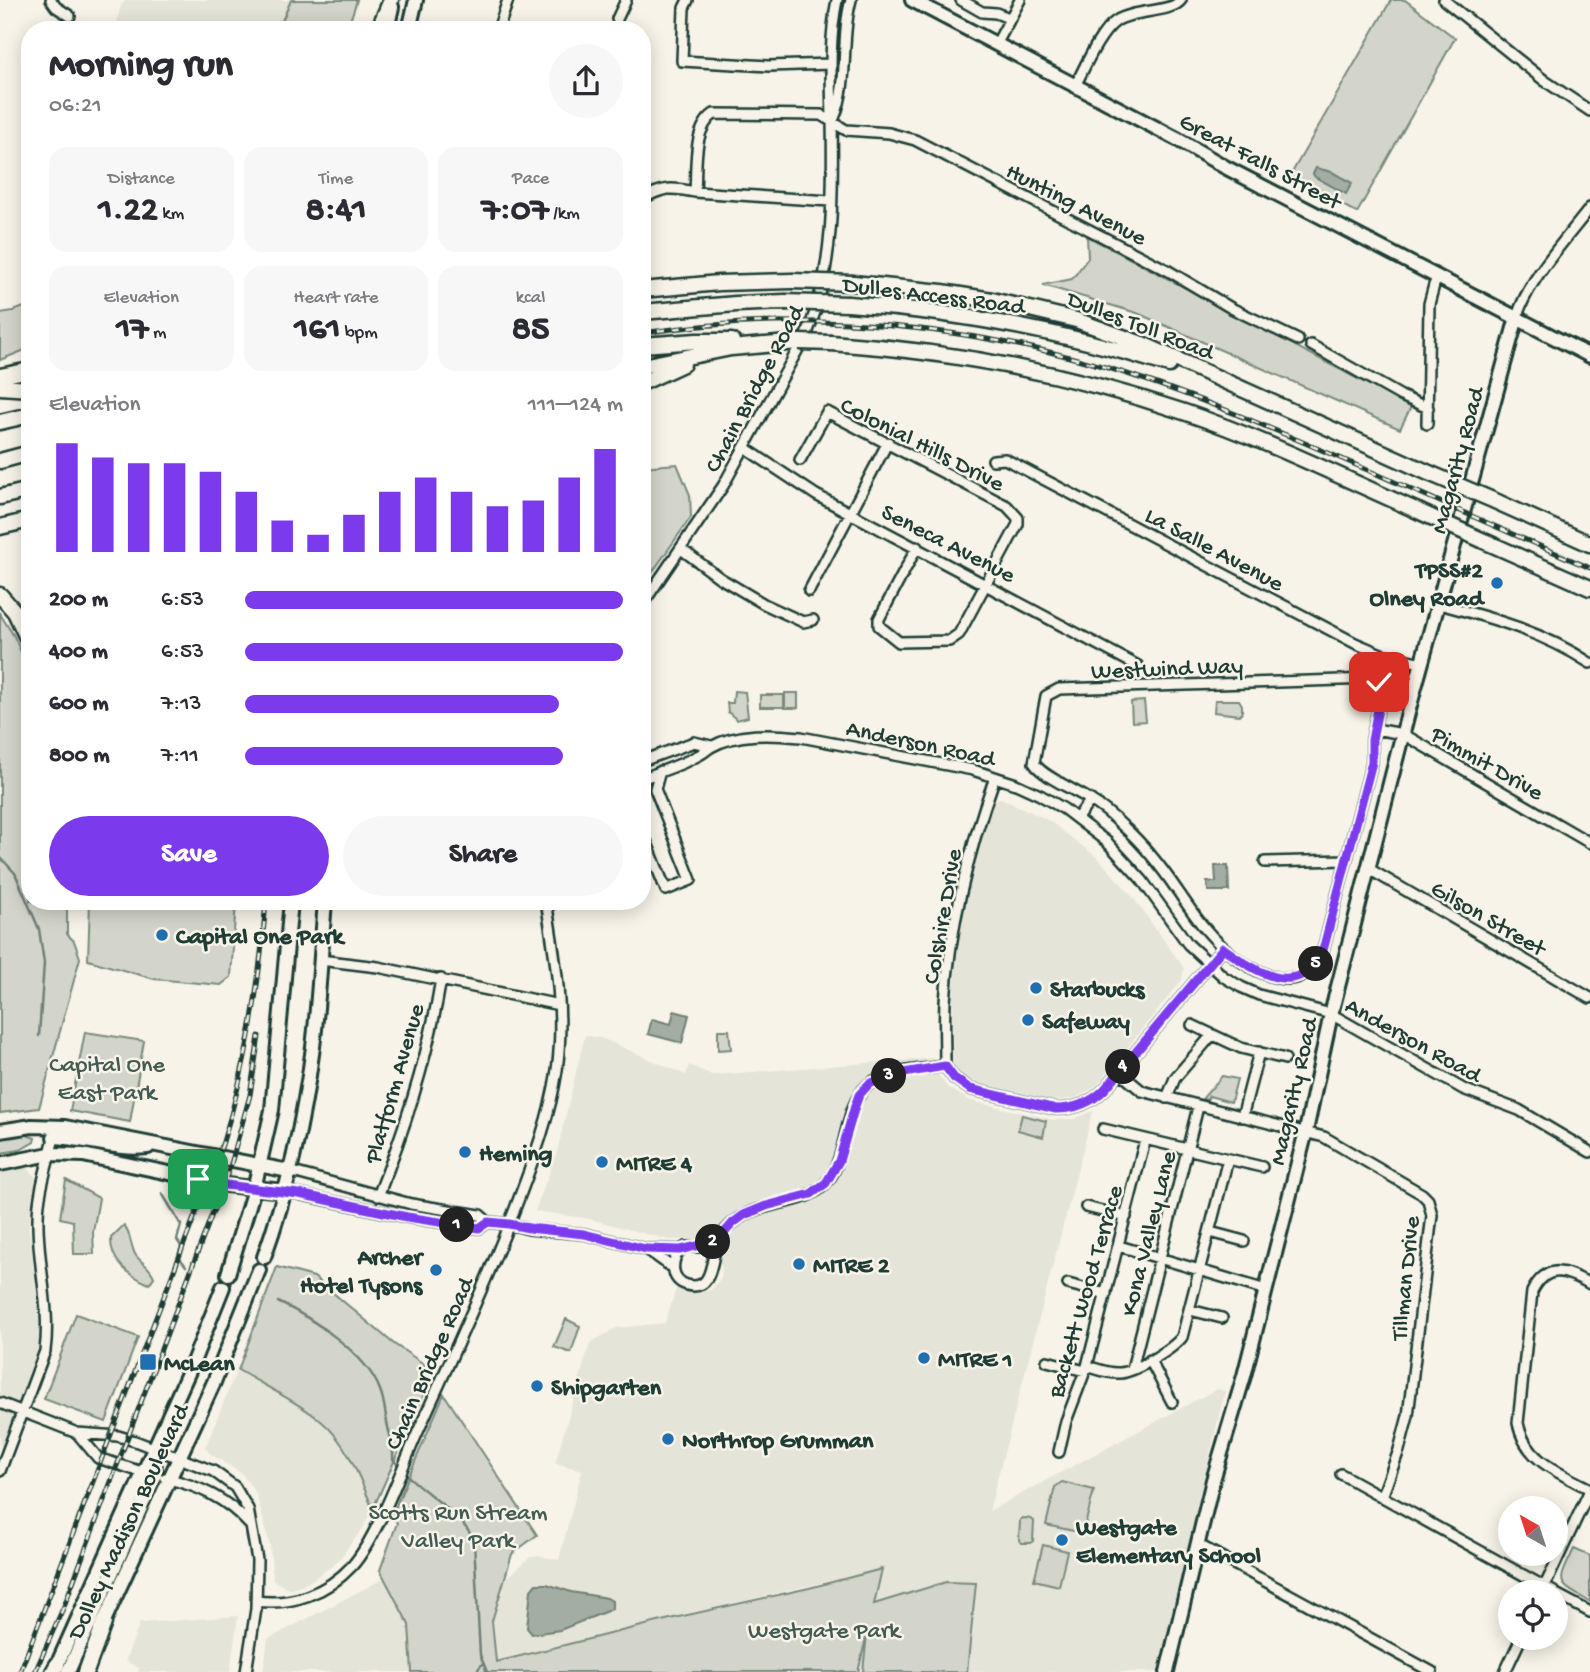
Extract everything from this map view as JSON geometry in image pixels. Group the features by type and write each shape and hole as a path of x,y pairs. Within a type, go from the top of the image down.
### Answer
{"highway":[{"path":"382,21 393,0"},
{"path":"651,281 719,283"},
{"name":"Dulles Toll Road","path":"651,289 719,283 853,283 967,296 1030,307 1142,344 1590,544"},
{"name":"Dulles Access Road","path":"651,311 785,302 848,304 938,312 1053,333 1166,363 1253,395"},
{"path":"651,344 697,341 799,342 896,348 968,357 1108,388 1185,412 1252,439 1590,588"},
{"path":"651,364 766,343"},
{"path":"651,379 682,364 731,348"},
{"path":"0,376 21,372"},
{"path":"0,387 21,388"},
{"path":"0,422 21,417"},
{"path":"0,461 21,455"},
{"path":"0,497 21,492"},
{"path":"0,527 21,522"},
{"path":"0,595 15,612 21,624"},
{"path":"84,1672 103,1623"}],"main road":[{"path":"389,21 393,0"},
{"path":"411,21 416,0"},
{"name":"Great Falls Street","path":"912,0 1225,167 1590,356"},
{"name":"Magarity Road","path":"1167,1672 1197,1544 1266,1290 1306,1131 1331,1014 1403,734 1517,317"},
{"path":"228,1273 254,1189 272,1110 290,910"},
{"path":"264,1257 289,1171 306,1092 313,1046 324,910"},
{"path":"0,1130 32,1126 159,1145 289,1171"},
{"path":"0,1164 50,1154 93,1156 254,1189 283,1191"},
{"name":"Dolley Madison Boulevard","path":"103,1623 231,1343 259,1270"},
{"name":"Dolley Madison Boulevard","path":"58,1670 149,1474 153,1448 193,1362 223,1287"}],"street":[{"path":"51,0 56,7 70,16"},
{"path":"501,21 508,0"},
{"path":"617,19 626,0"},
{"path":"688,0 684,8 682,61 769,66 831,64"},
{"name":"Chain Bridge Road","path":"651,592 718,493 744,448 808,331 823,291 828,253 831,64 837,0"},
{"name":"Chain Bridge Road","path":"832,123 841,101 847,24 852,0"},
{"path":"961,0 982,12 1009,18"},
{"path":"996,45 1020,0"},
{"path":"1075,86 1104,34 1115,22 1150,9 1178,5 1181,0"},
{"path":"1444,0 1545,80 1590,111"},
{"name":"Hunting Avenue","path":"695,192 700,133 706,120 715,114 821,116 846,130 889,133 915,140 1167,270 1231,308 1298,340"},
{"path":"651,194 662,189 676,188 695,192 830,201"},
{"path":"1517,317 1520,304 1532,285 1590,208"},
{"path":"1427,424 1429,304 1438,276"},
{"path":"1311,345 1401,396 1428,408"},
{"name":"Colonial Hills Drive","path":"800,460 827,412 1014,511 1018,518 1018,524 986,583 954,639 949,641 899,642 879,626 879,619 917,547"},
{"path":"809,591 888,442"},
{"name":"Seneca Avenue","path":"744,448 804,488 1138,666"},
{"name":"La Salle Avenue","path":"993,460 1005,459 1355,643 1381,654 1422,663"},
{"path":"681,549 720,578 764,604 803,622 813,620"},
{"path":"1438,604 1532,632 1590,663"},
{"name":"Westwind Way","path":"1373,680 1382,688 1375,729 1372,762 1321,958 1312,971 1298,978 1283,979 1244,963 1223,948 1199,922 1149,852 1124,827 1091,800 1042,772 1034,763 1046,696 1059,690 1373,680"},
{"path":"1375,729 1403,734"},
{"name":"Pimmit Drive","path":"1403,734 1590,843"},
{"name":"Anderson Road","path":"651,775 698,756 712,746 750,736 784,735 995,776 1040,795 1077,818 1107,842 1126,861 1181,936 1209,965 1241,987 1259,995 1331,1014 1463,1090 1519,1110 1590,1152"},
{"name":"Anderson Road","path":"651,758 694,742 712,746"},
{"path":"651,853 666,890 691,880 655,789 660,771"},
{"name":"Colshire Drive","path":"945,1066 945,1003 955,923 972,846 995,776"},
{"path":"1077,818 1091,800"},
{"path":"1265,862 1346,860"},
{"name":"Gilson Street","path":"1369,869 1590,998"},
{"name":"Chain Bridge Road","path":"256,1601 292,1601 316,1593 336,1580 360,1556 450,1365 509,1224 550,1105 557,1066 559,1005 547,910"},
{"path":"646,1249 673,1268 681,1282 693,1285 708,1277 717,1241 733,1223 766,1206 811,1194 826,1183 839,1161 859,1095 869,1084 892,1075 945,1066 954,1078 970,1089 1056,1109 1088,1103 1119,1072 1223,948"},
{"path":"320,960 378,967 559,1005"},
{"name":"Platform Avenue","path":"378,1196 417,1086 440,979"},
{"path":"1192,1025 1241,1048 1285,1059"},
{"path":"1167,1098 1175,1078 1212,1035"},
{"path":"1242,1117 1259,1052"},
{"name":"Tillman Drive","path":"1119,1072 1134,1087 1167,1098 1324,1136 1422,1194 1432,1208 1408,1416 1399,1450 1381,1497"},
{"name":"Kona Valley Lane","path":"1132,1369 1198,1107"},
{"path":"1103,1129 1262,1167"},
{"path":"0,1471 42,1361 47,1338 38,1219 40,1197 55,1131"},
{"name":"Backett Wood Terrace","path":"1059,1452 1066,1421 1086,1369 1145,1140"},
{"path":"1047,1361 1117,1374 1150,1360 1181,1339 1228,1159"},
{"path":"289,1171 378,1196 480,1215 488,1222 584,1234 646,1249 680,1250"},
{"path":"283,1191 419,1219 479,1228 488,1222"},
{"path":"1086,1207 1126,1217"},
{"path":"1210,1232 1244,1241"},
{"path":"673,1268 680,1250 717,1241"},
{"path":"1119,1246 1266,1290"},
{"path":"698,1247 707,1252 712,1262"},
{"path":"1548,1580 1590,1490 1545,1465 1530,1453 1524,1444 1518,1423 1532,1292 1547,1275 1563,1272 1590,1284"},
{"path":"1068,1284 1105,1294"},
{"path":"1190,1310 1222,1318"},
{"path":"1150,1360 1172,1402"},
{"path":"0,1403 77,1433 118,1436 153,1448 213,1471 230,1482 248,1509 257,1560 256,1601 246,1672"},
{"path":"77,1433 98,1458 169,1479 221,1499 249,1525"},
{"path":"1341,1474 1526,1580"},
{"path":"1197,1544 1432,1672"},
{"path":"1568,1600 1590,1612"},
{"path":"1505,1672 1515,1650"}],"shaded area":[{"path":"127,0 291,0 282,21 117,21 121,5"},
{"path":"1316,168 1332,172 1352,183 1346,194 1315,177 1313,174"},
{"path":"1001,798 1048,820 1098,858 1132,896 1184,968 1182,980 1096,1086 1076,1098 1052,1101 970,1081 960,1074 953,1063 953,998 960,927 975,855 990,806 996,799"},
{"path":"1215,866 1228,866 1229,891 1208,891 1207,882 1216,882"},
{"path":"674,1011 689,1015 682,1043 648,1034 652,1019 671,1024"},
{"path":"585,1035 601,1038 686,1075 689,1065 712,1075 933,1058 939,1076 948,1088 971,1101 1054,1120 1074,1119 1093,1111 989,1511 1217,1389 1225,1391 1158,1672 858,1672 881,1569 673,1617 493,1663 490,1622 492,1592 530,1557 559,1560 582,1470 555,1463 590,1343 616,1328 665,1323 677,1286 695,1293 711,1290 721,1278 722,1268 716,1253 698,1239 669,1240 590,1219 535,1211 557,1152"},
{"path":"27,1167 36,1178 29,1226 41,1340 0,1451 0,1173"},
{"path":"238,1367 329,1417 379,1497 363,1528 336,1563 309,1582 289,1589 273,1580 270,1546 256,1493 241,1473 205,1448"},
{"path":"406,1567 431,1672 263,1672 268,1639"},
{"path":"536,1584 547,1584 571,1592 607,1598 612,1601 612,1609 560,1630 532,1634 527,1628 531,1590"},
{"path":"238,1616 230,1672 138,1672 139,1668 125,1661 140,1623"}],"green space":[{"path":"291,0 357,0 350,21 282,21"},
{"path":"1391,0 1405,0 1455,38 1357,213 1290,176"},
{"path":"1087,236 1411,407 1400,429 1137,313 1043,285 1072,279 1088,258"},
{"path":"21,308 21,352 0,360 0,313"},
{"path":"677,464 690,495 691,517 651,574 651,466"},
{"path":"0,614 21,652 21,910 67,910 67,934 74,941 80,958 39,1108 0,1113"},
{"path":"734,691 745,692 748,717 737,720 728,712 727,703 733,703"},
{"path":"785,693 798,693 798,708 785,708"},
{"path":"760,695 784,695 784,707 760,707"},
{"path":"1215,700 1239,700 1242,713 1239,715 1214,712"},
{"path":"1144,701 1146,721 1132,722 1131,702"},
{"name":"Capital One Park","path":"90,910 235,910 231,977 221,985 154,979 88,960"},
{"path":"718,1030 729,1030 731,1049 718,1050"},
{"name":"Capital One East Park","path":"85,1032 144,1041 130,1122 70,1111"},
{"path":"1222,1076 1237,1079 1231,1102 1209,1096 1207,1100 1202,1099"},
{"path":"1022,1115 1046,1121 1043,1137 1018,1130"},
{"path":"12,1133 35,1138 34,1142 20,1150 0,1153 0,1137"},
{"path":"66,1180 99,1198 93,1232 94,1254 74,1254 73,1221 60,1218"},
{"path":"124,1225 135,1254 154,1277 149,1284 122,1267 114,1254 111,1238"},
{"name":"Scotts Run Stream Valley Park","path":"277,1267 314,1277 394,1344 424,1364 428,1385 373,1509 352,1462 330,1430 303,1408 238,1370"},
{"path":"76,1314 138,1337 106,1422 44,1399"},
{"path":"566,1319 580,1326 571,1353 554,1347"},
{"name":"Westgate Park","path":"444,1394 537,1535 512,1554 492,1621 496,1662 882,1569 874,1604 946,1582 976,1583 967,1672 863,1672 867,1634 858,1672 412,1672 409,1625 380,1570 397,1523 392,1515"},
{"path":"1062,1482 1094,1490 1083,1533 1046,1525 1055,1487"},
{"path":"1023,1518 1034,1521 1033,1541 1030,1543 1021,1543 1019,1540 1020,1520"},
{"path":"1043,1545 1067,1551 1059,1586 1034,1580"},
{"path":"1574,1549 1590,1556 1590,1602 1568,1588 1568,1580 1562,1580"}],"waterway":[{"path":"0,857 15,873 21,887"},
{"path":"31,910 39,929 44,963 39,1036"},
{"path":"162,1193 181,1225 177,1240 181,1246 178,1256 186,1266"},
{"path":"278,1302 336,1338 351,1350 373,1376 383,1399 393,1446 393,1459 400,1468"},
{"path":"405,1473 452,1512 474,1541 480,1655 487,1672"},
{"path":"476,1672 483,1663"}],"railway":[{"path":"651,332 742,323 893,326 992,340 1077,359 1217,406 1590,568"},
{"path":"20,1672 222,1145 239,1084 251,1024 265,910"},
{"path":"35,1672 64,1606 231,1164 250,1095 259,1036"}],"place":[{"name":"TPSS#2 Olney Road","path":"1497,583"},
{"name":"Capital One Park","path":"162,935"},
{"name":"Starbucks","path":"1036,988"},
{"name":"Safeway","path":"1028,1020"},
{"name":"Heming","path":"465,1152"},
{"name":"MITRE 4","path":"602,1162"},
{"name":"MITRE 2","path":"799,1264"},
{"name":"Archer Hotel Tysons","path":"436,1270"},
{"name":"MITRE 1","path":"924,1358"},
{"name":"McLean","path":"148,1362"},
{"name":"Shipgarten","path":"537,1386"},
{"name":"Northrop Grumman","path":"668,1439"},
{"name":"Westgate Elementary School","path":"1062,1540"}],"route":[{"path":"198,1179 283,1191 407,1217 479,1228 488,1222 509,1224 560,1233 584,1234 646,1249 680,1250 717,1241 744,1215 756,1209 811,1194 820,1188 839,1161 859,1095 869,1084 881,1078 945,1066 961,1085 970,1089 1056,1109 1088,1103 1105,1089 1223,948 1244,963 1283,979 1298,978 1312,971 1321,958 1372,762 1372,740 1382,696 1379,682"}]}
